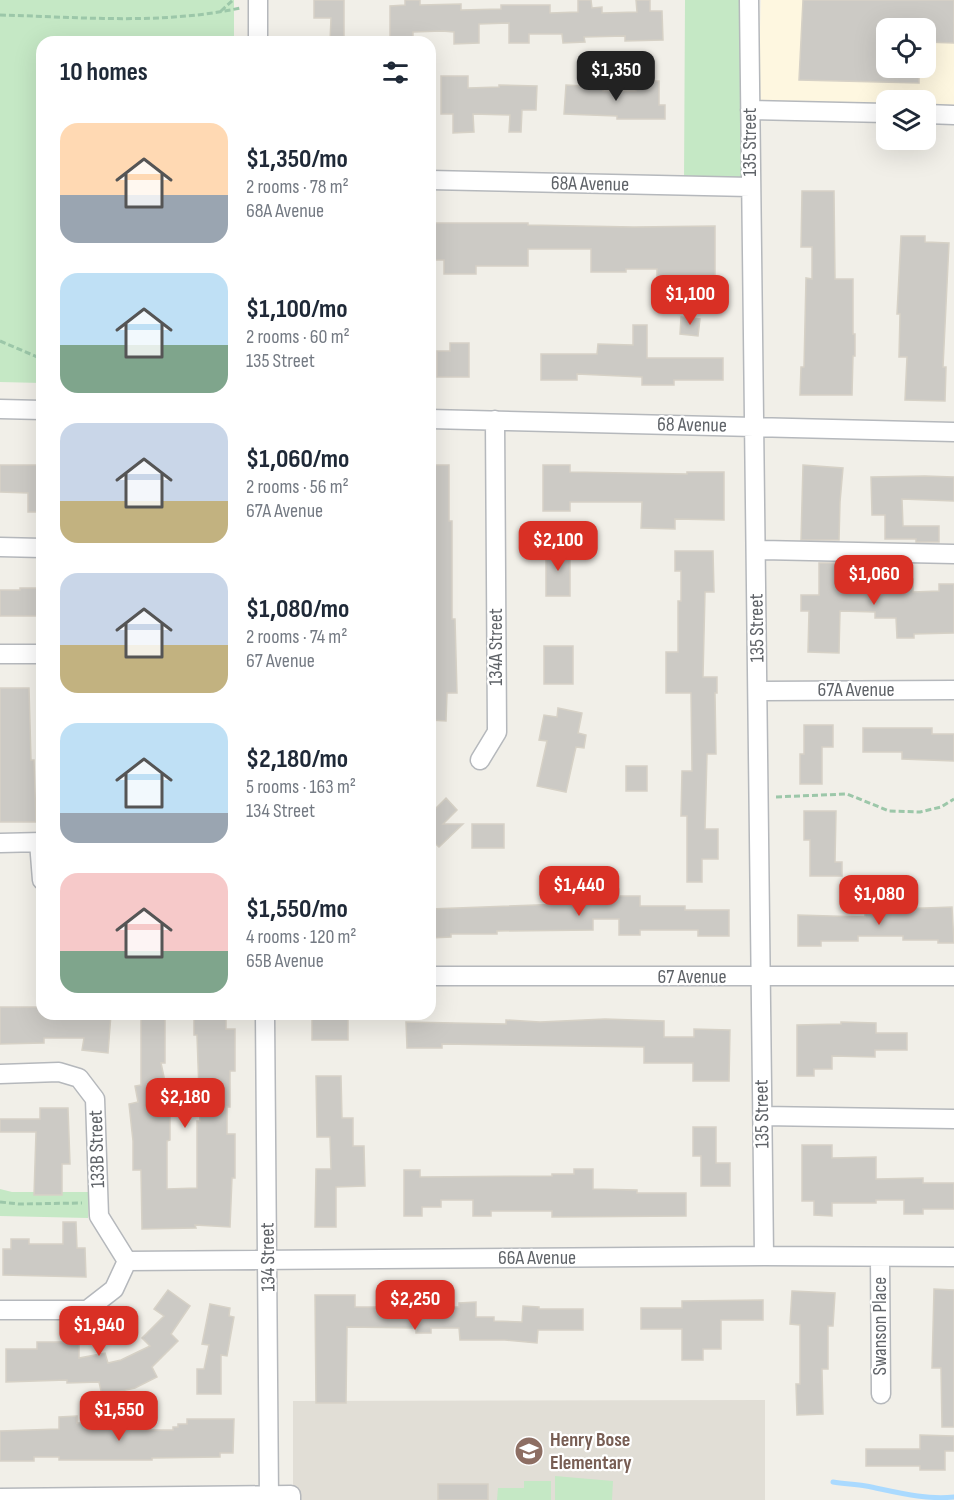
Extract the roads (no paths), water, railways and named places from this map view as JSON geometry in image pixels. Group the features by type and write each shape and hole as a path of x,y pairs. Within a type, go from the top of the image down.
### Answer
{"street":[{"path":"258,0 258,36"},
{"name":"135 Street","path":"749,0 764,1256"},
{"path":"750,110 876,113"},
{"path":"936,114 954,115"},
{"name":"68A Avenue","path":"436,180 750,187"},
{"path":"0,409 36,410"},
{"name":"68 Avenue","path":"436,419 954,432"},
{"name":"134A Street","path":"480,760 497,732 495,420"},
{"path":"0,548 36,548"},
{"path":"756,550 954,554"},
{"path":"0,654 36,654"},
{"name":"67A Avenue","path":"758,691 954,690"},
{"path":"0,843 36,842"},
{"name":"67 Avenue","path":"436,976 954,976"},
{"name":"134 Street","path":"265,1020 269,1497"},
{"name":"133B Street","path":"0,1074 58,1072 79,1078 95,1099 99,1216 127,1261"},
{"path":"763,1116 954,1119"},
{"name":"66A Avenue","path":"127,1261 764,1256 954,1257"},
{"name":"Swanson Place","path":"880,1257 881,1394"},
{"path":"0,1310 87,1310 114,1289 127,1261"},
{"path":"0,1498 291,1495 291,1500"}],"waterway":[{"path":"833,1482 921,1496 954,1497"}],"place":[{"name":"Henry Bose Elementary","path":"529,1451"}]}
